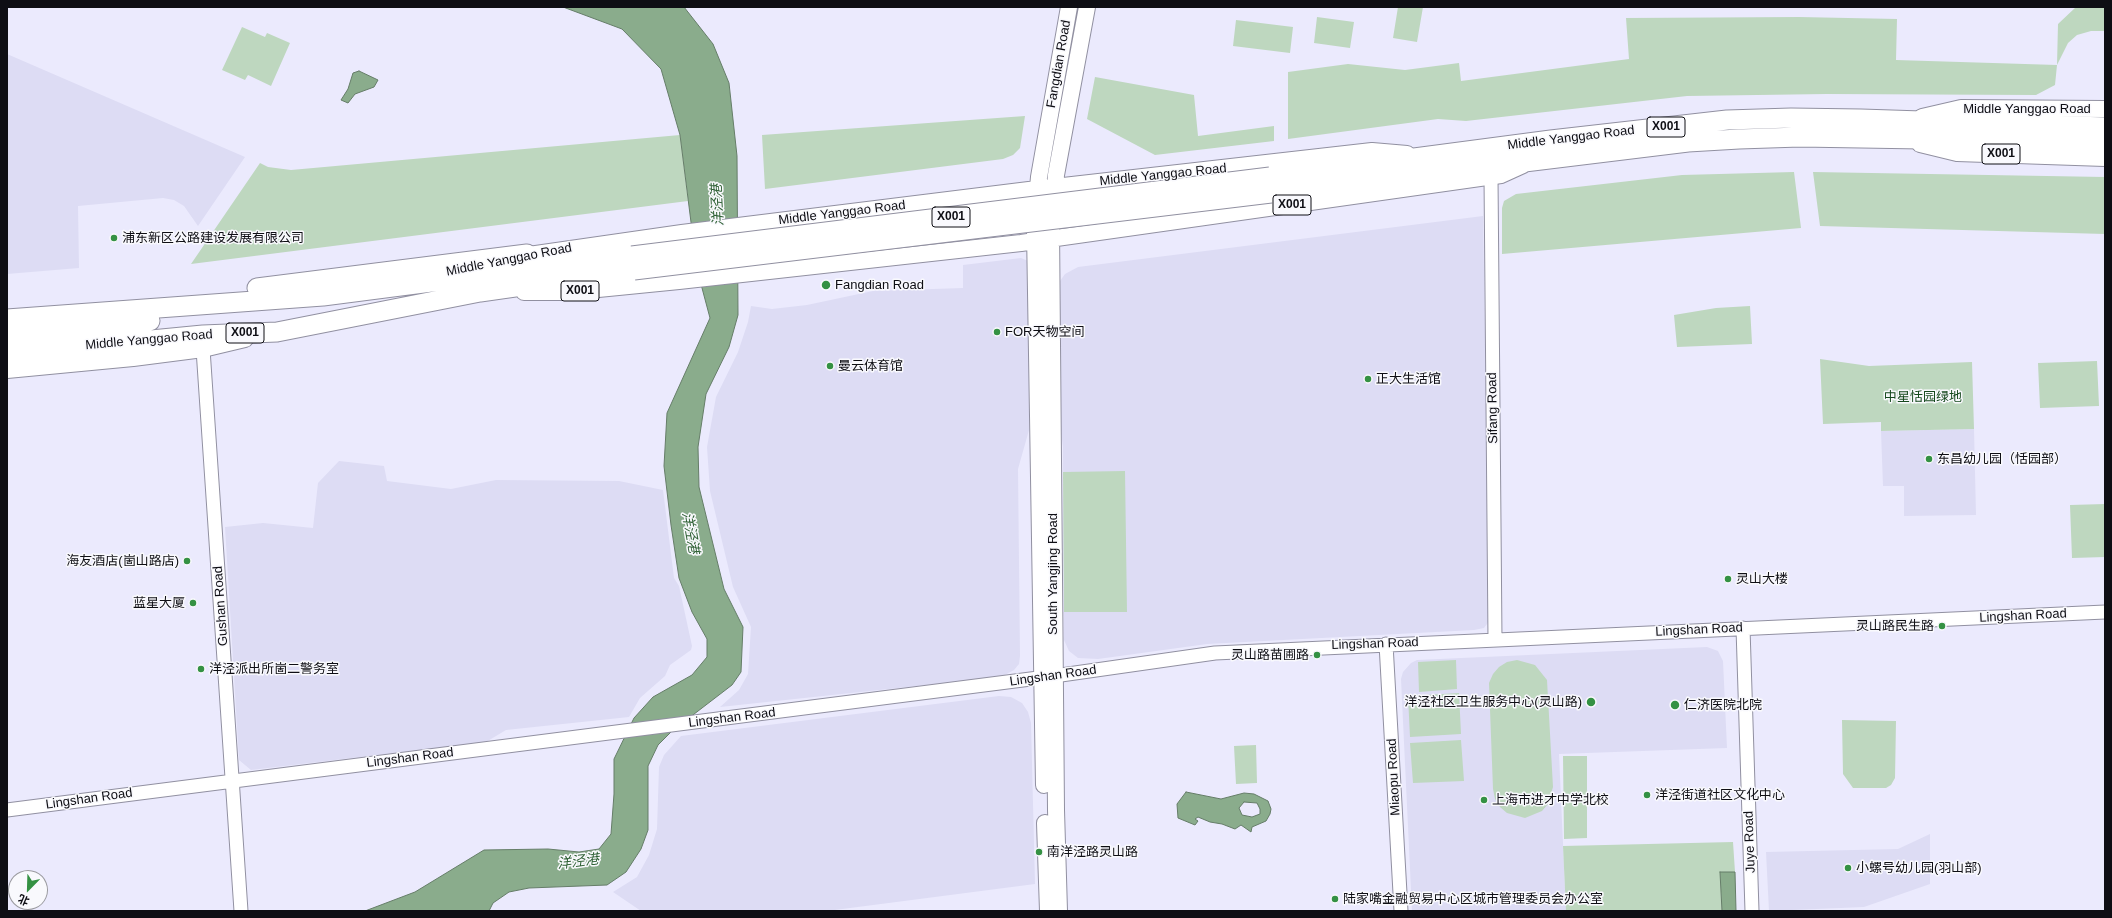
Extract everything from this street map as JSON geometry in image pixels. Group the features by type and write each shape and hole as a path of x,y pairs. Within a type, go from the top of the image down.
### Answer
{"highway":[{"name":"Middle Yanggao Road","path":"1270,185 1431,156 1565,138 1727,120 1791,118 1901,130 1980,132 2105,142"},
{"name":"Middle Yanggao Road","path":"1980,132 2105,127"},
{"name":"Middle Yanggao Road","path":"7,319 323,296 633,263 1270,185 1710,141 1901,130"},
{"path":"7,311 294,285 527,254"},
{"name":"Middle Yanggao Road","path":"7,354 203,335 276,332 633,263"},
{"path":"7,335 232,314 323,296"}],"main road":[{"name":"Fangdian Road","path":"1042,239 1037,188 1069,7"},
{"name":"Fangdian Road","path":"1042,239 1060,186 1087,7"},
{"name":"Middle Yanggao Road","path":"1901,130 1960,108 2105,109"},
{"name":"Middle Yanggao Road","path":"1901,130 1957,153 2105,158"},
{"name":"Middle Yanggao Road","path":"255,301 447,272 527,254 1037,188 1372,151 1431,156"},
{"name":"Middle Yanggao Road","path":"480,292 568,292 679,282 1042,239 1491,177 1501,175 1531,160"},
{"name":"South Yangjing Road","path":"1042,239 1048,677 1048,911"},
{"path":"7,370 133,358 203,349 276,332"},
{"path":"7,376 46,366"},
{"name":"South Yangjing Road","path":"1048,677 1060,911"}],"street":[{"name":"Sifang Road","path":"1491,177 1495,640"},
{"name":"Gushan Road","path":"203,349 241,911"},
{"name":"Lingshan Road","path":"7,810 233,780 766,714 1048,677 1215,653 2105,612"},
{"name":"Juye Road","path":"1743,628 1752,911"},
{"name":"Miaopu Road","path":"1386,644 1401,911"}],"shaded area":[{"path":"7,54 245,157 198,226 184,206 174,200 163,198 78,206 79,268 7,274"},
{"path":"1483,216 1490,620 1484,628 1474,630 1207,644 1098,659 1078,658 1069,651 1064,640 1063,447 1059,416 1058,292 1060,281 1065,274 1078,267"},
{"path":"1021,258 1028,261 1029,266 1029,430 1018,469 1019,664 1014,670 1001,677 720,707 739,690 748,674 751,627 733,587 710,491 707,447 716,397 738,352 748,322 751,306 772,309 807,305 873,291 963,288 963,265"},
{"name":"东昌幼儿园（恬园部）","path":"1974,429 1976,515 1904,516 1904,486 1883,486 1881,431"},
{"path":"339,461 384,466 387,481 451,489 496,480 619,481 663,490 674,578 679,586 692,646 691,650 670,665 665,676 640,698 629,717 506,730 486,742 251,770 239,760 225,527 263,523 313,528 318,483"},
{"name":"上海市进才中学北校","path":"1707,647 1718,651 1723,661 1727,748 1559,754 1566,911 1412,911 1401,679 1403,672 1411,663 1417,660"},
{"path":"999,696 1011,697 1022,703 1028,712 1031,723 1035,884 827,911 641,911 613,892 637,877 649,855 657,829 659,767 664,755 681,736"},
{"name":"小螺号幼儿园(羽山部)","path":"1930,834 1930,884 1864,907 1769,911 1766,852 1898,849"}],"green space":[{"path":"1398,7 1423,7 1417,42 1393,38"},
{"path":"2076,7 2105,7 2105,31 2091,31 2077,35 2068,43 2057,65 2058,24"},
{"path":"1317,17 1354,22 1350,48 1314,43"},
{"path":"1799,17 1897,19 1896,60 2057,65 2055,85 2036,95 1827,94 1687,96 1466,121 1438,119 1288,139 1288,72 1348,64 1405,70 1459,63 1461,81 1629,59 1626,18"},
{"path":"1236,20 1293,27 1290,53 1233,46"},
{"path":"242,27 265,37 267,33 290,43 271,86 248,75 245,80 222,70"},
{"path":"1095,77 1194,95 1198,136 1274,126 1274,141 1155,155 1087,119"},
{"path":"1025,116 1020,148 1013,155 1003,159 765,189 762,135"},
{"path":"680,135 688,201 191,264 260,163 268,167 291,170"},
{"path":"1794,172 1801,228 1502,254 1502,208 1504,201 1516,194 1682,175"},
{"path":"1813,172 2105,177 2105,234 1820,226"},
{"path":"1750,306 1752,344 1677,347 1674,315 1716,308"},
{"name":"中星恬园绿地","path":"1820,359 1869,366 1972,362 1974,429 1881,431 1881,422 1823,424"},
{"path":"2097,361 2099,406 2040,408 2038,363"},
{"path":"1125,471 1127,612 1064,612 1063,472"},
{"path":"2105,504 2105,557 2072,558 2070,505"},
{"path":"1456,660 1457,689 1419,692 1418,662"},
{"path":"1517,660 1535,665 1547,680 1553,787 1548,804 1542,811 1525,818 1507,813 1500,807 1495,799 1493,789 1489,683 1493,674 1499,667 1507,662"},
{"path":"1459,693 1461,734 1410,737 1408,696"},
{"path":"1842,720 1896,721 1895,778 1891,785 1886,788 1853,788 1843,774"},
{"path":"1461,740 1464,781 1413,783 1410,743"},
{"path":"1256,745 1257,783 1236,784 1234,746"},
{"path":"1563,756 1587,756 1587,838 1564,839"},
{"path":"1733,842 1735,872 1720,872 1722,911 1566,911 1563,846"}],"water":[{"name":"洋泾港","path":"563,7 684,7 713,44 729,83 737,156 738,315 729,347 706,394 698,447 699,487 724,589 743,627 741,672 732,685 672,731 658,745 648,766 648,830 641,849 626,872 607,885 529,888 509,892 493,903 489,911 365,911 415,892 484,850 548,849 579,852 599,849 611,834 614,794 614,759 634,718 653,697 692,675 707,657 707,639 692,612 679,578 664,466 667,413 710,318 698,273 680,135 661,69 622,29"},
{"path":"359,71 378,80 374,87 355,94 348,103 341,100 348,89 353,73"},
{"path":"1186,792 1221,799 1244,793 1254,794 1268,801 1271,809 1266,821 1252,827 1251,832 1241,825 1235,829 1198,817 1195,819 1198,821 1195,825 1178,818 1177,804","holes":["1244,802 1257,803 1260,809 1260,814 1252,817 1242,815 1239,808"]},
{"path":"1720,872 1735,872 1736,911 1722,911"}],"place":[{"name":"浦东新区公路建设发展有限公司","path":"114,238"},
{"name":"Fangdian Road","path":"826,285"},
{"name":"FOR天物空间","path":"997,332"},
{"name":"曼云体育馆","path":"830,366"},
{"name":"正大生活馆","path":"1368,379"},
{"name":"东昌幼儿园（恬园部）","path":"1929,459"},
{"name":"海友酒店(崮山路店)","path":"187,561"},
{"name":"灵山大楼","path":"1728,579"},
{"name":"蓝星大厦","path":"193,603"},
{"name":"灵山路民生路","path":"1942,626"},
{"name":"灵山路苗圃路","path":"1317,655"},
{"name":"洋泾派出所崮二警务室","path":"201,669"},
{"name":"洋泾社区卫生服务中心(灵山路)","path":"1591,702"},
{"name":"仁济医院北院","path":"1675,705"},
{"name":"洋泾街道社区文化中心","path":"1647,795"},
{"name":"上海市进才中学北校","path":"1484,800"},
{"name":"南洋泾路灵山路","path":"1039,852"},
{"name":"小螺号幼儿园(羽山部)","path":"1848,868"},
{"name":"陆家嘴金融贸易中心区城市管理委员会办公室","path":"1335,899"}]}
